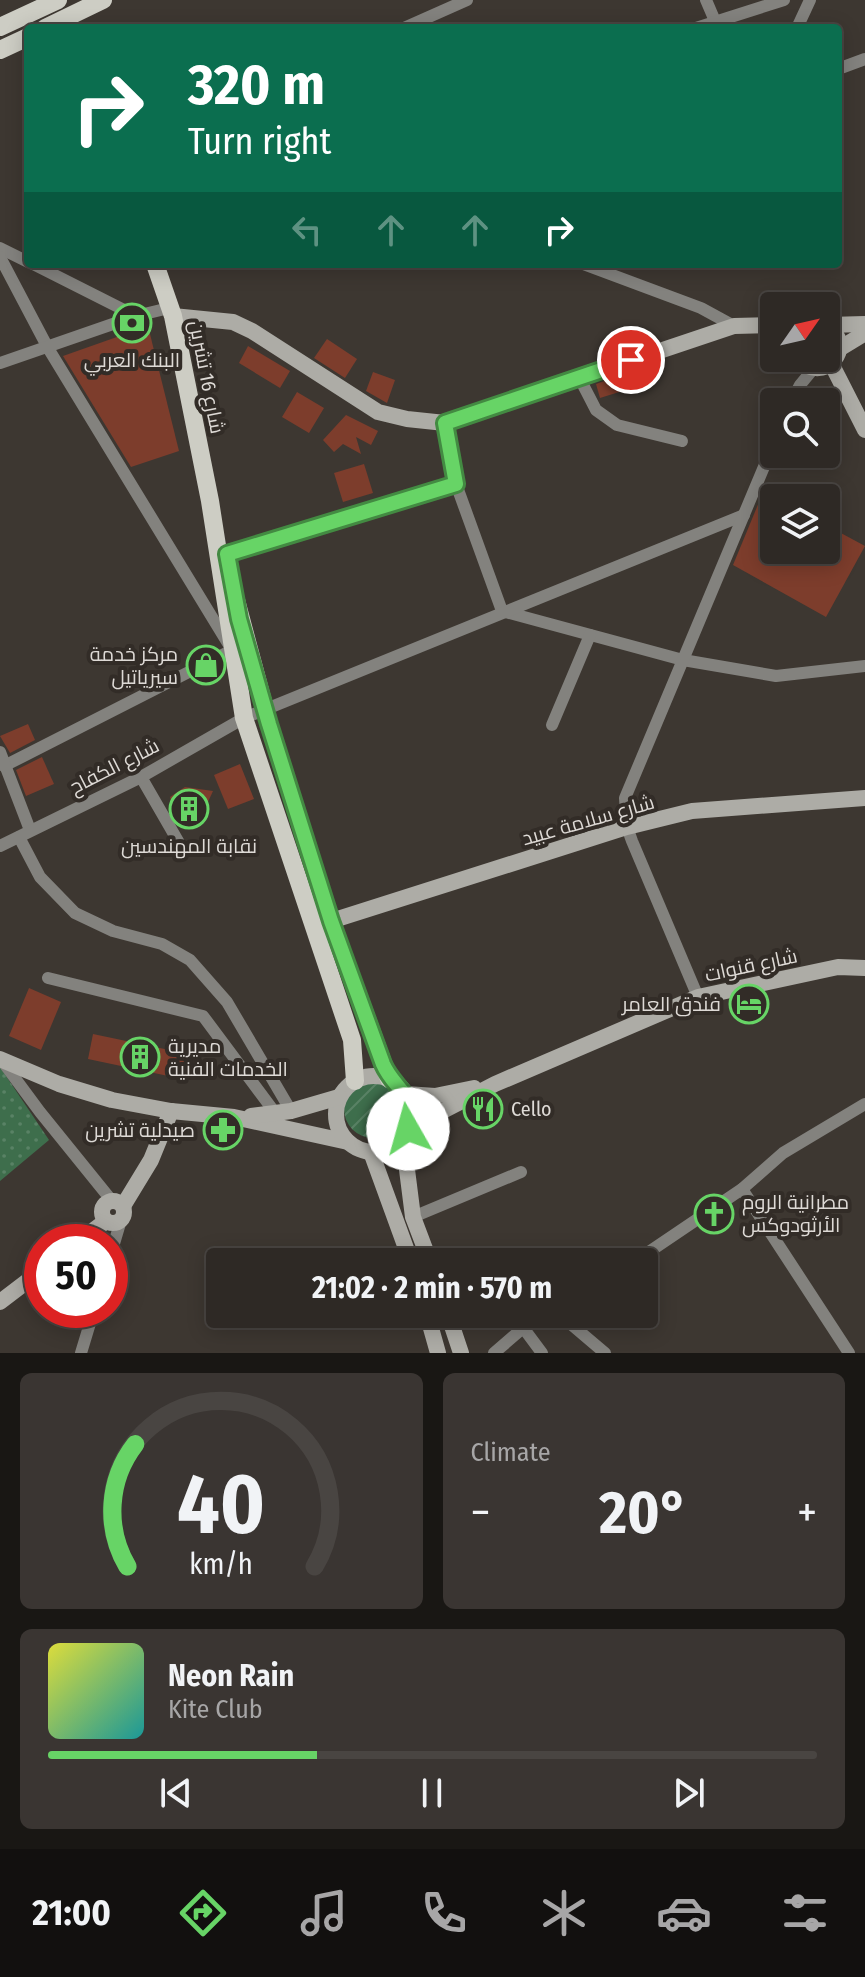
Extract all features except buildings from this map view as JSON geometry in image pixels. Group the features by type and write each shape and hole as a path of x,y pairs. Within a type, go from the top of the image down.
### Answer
{"main road":[{"path":"0,27 58,0"},
{"path":"52,24 91,3 91,24"},
{"path":"0,50 24,39"},
{"name":"شارع 16 تشرين","path":"161,268 210,501"},
{"path":"171,312 233,322 252,331 378,412 445,423 734,326 760,325"},
{"path":"840,324 865,324"},
{"path":"840,352 865,333"},
{"path":"840,368 865,430"},
{"path":"210,501 227,554 239,619 265,710 331,921 389,1079 406,1094 412,1111 406,1134 413,1217 425,1248"},
{"path":"210,501 244,718 352,1040 355,1081"},
{"name":"شارع سلامة عبيد","path":"331,921 627,827 692,811 865,798"},
{"name":"شارع قنوات","path":"406,1134 429,1116 495,1084 698,997 838,967 865,968"},
{"path":"1,1060 59,1084 112,1100 171,1111 234,1117 348,1142 371,1152 383,1151 406,1134"},
{"path":"234,1117 283,1112 339,1097 355,1081 366,1076 389,1079"},
{"path":"406,1094 435,1096 495,1084"},
{"path":"339,1097 337,1126 348,1142"},
{"path":"100,1224 115,1212 151,1160 171,1111"},
{"path":"371,1152 406,1248"},
{"path":"395,1215 413,1217"},
{"path":"0,1302 24,1284"},
{"path":"431,1328 438,1353"},
{"path":"453,1328 461,1353"}],"street":[{"path":"413,24 467,0"},
{"path":"706,0 715,21"},
{"path":"707,24 784,0"},
{"path":"799,24 810,0"},
{"path":"842,68 865,59"},
{"path":"0,248 24,260"},
{"path":"0,257 48,348 232,650 4,766"},
{"path":"40,268 136,316"},
{"path":"594,268 701,308 734,326"},
{"path":"0,363 136,316 171,312"},
{"path":"579,377 596,410 617,425 682,441"},
{"path":"445,423 456,484 502,611 683,660 776,676 865,666"},
{"path":"698,997 627,827 625,798 764,468"},
{"path":"227,554 456,484"},
{"name":"شارع الكفاح","path":"0,846 141,777 244,718 744,515"},
{"path":"552,725 590,635"},
{"path":"0,752 40,877 75,913 113,931 162,944 190,960 227,1002 283,1112"},
{"path":"141,777 182,848"},
{"path":"48,978 203,1016 283,1112"},
{"path":"1,1060 115,1212 114,1224"},
{"path":"655,1248 742,1189 783,1153 865,1104"},
{"path":"413,1217 521,1172"},
{"path":"742,1189 849,1353"},
{"path":"81,1353 89,1328"},
{"path":"494,1353 523,1328 542,1353"},
{"path":"576,1328 605,1353"}],"green space":[{"path":"0,1067 49,1140 0,1181"},
{"path":"373,1080 384,1082 393,1089 400,1098 400,1120 393,1129 384,1136 373,1138 362,1136 353,1129 346,1120 344,1109 346,1098 353,1089 362,1082"}],"place":[{"name":"البنك العربي","path":"132,323"},
{"name":"مركز خدمة سيرياتيل","path":"206,665"},
{"name":"نقابة المهندسين","path":"189,809"},
{"name":"فندق العامر","path":"749,1004"},
{"name":"مديرية الخدمات الفنية","path":"140,1057"},
{"name":"Cello","path":"483,1109"},
{"name":"صيدلية تشرين","path":"223,1130"},
{"name":"مطرانية الروم الأرثودوكس","path":"714,1214"}],"route":[{"path":"408,1129 412,1111 410,1102 399,1085 389,1079 331,921 239,619 227,554 456,484 445,423 631,360"}]}
